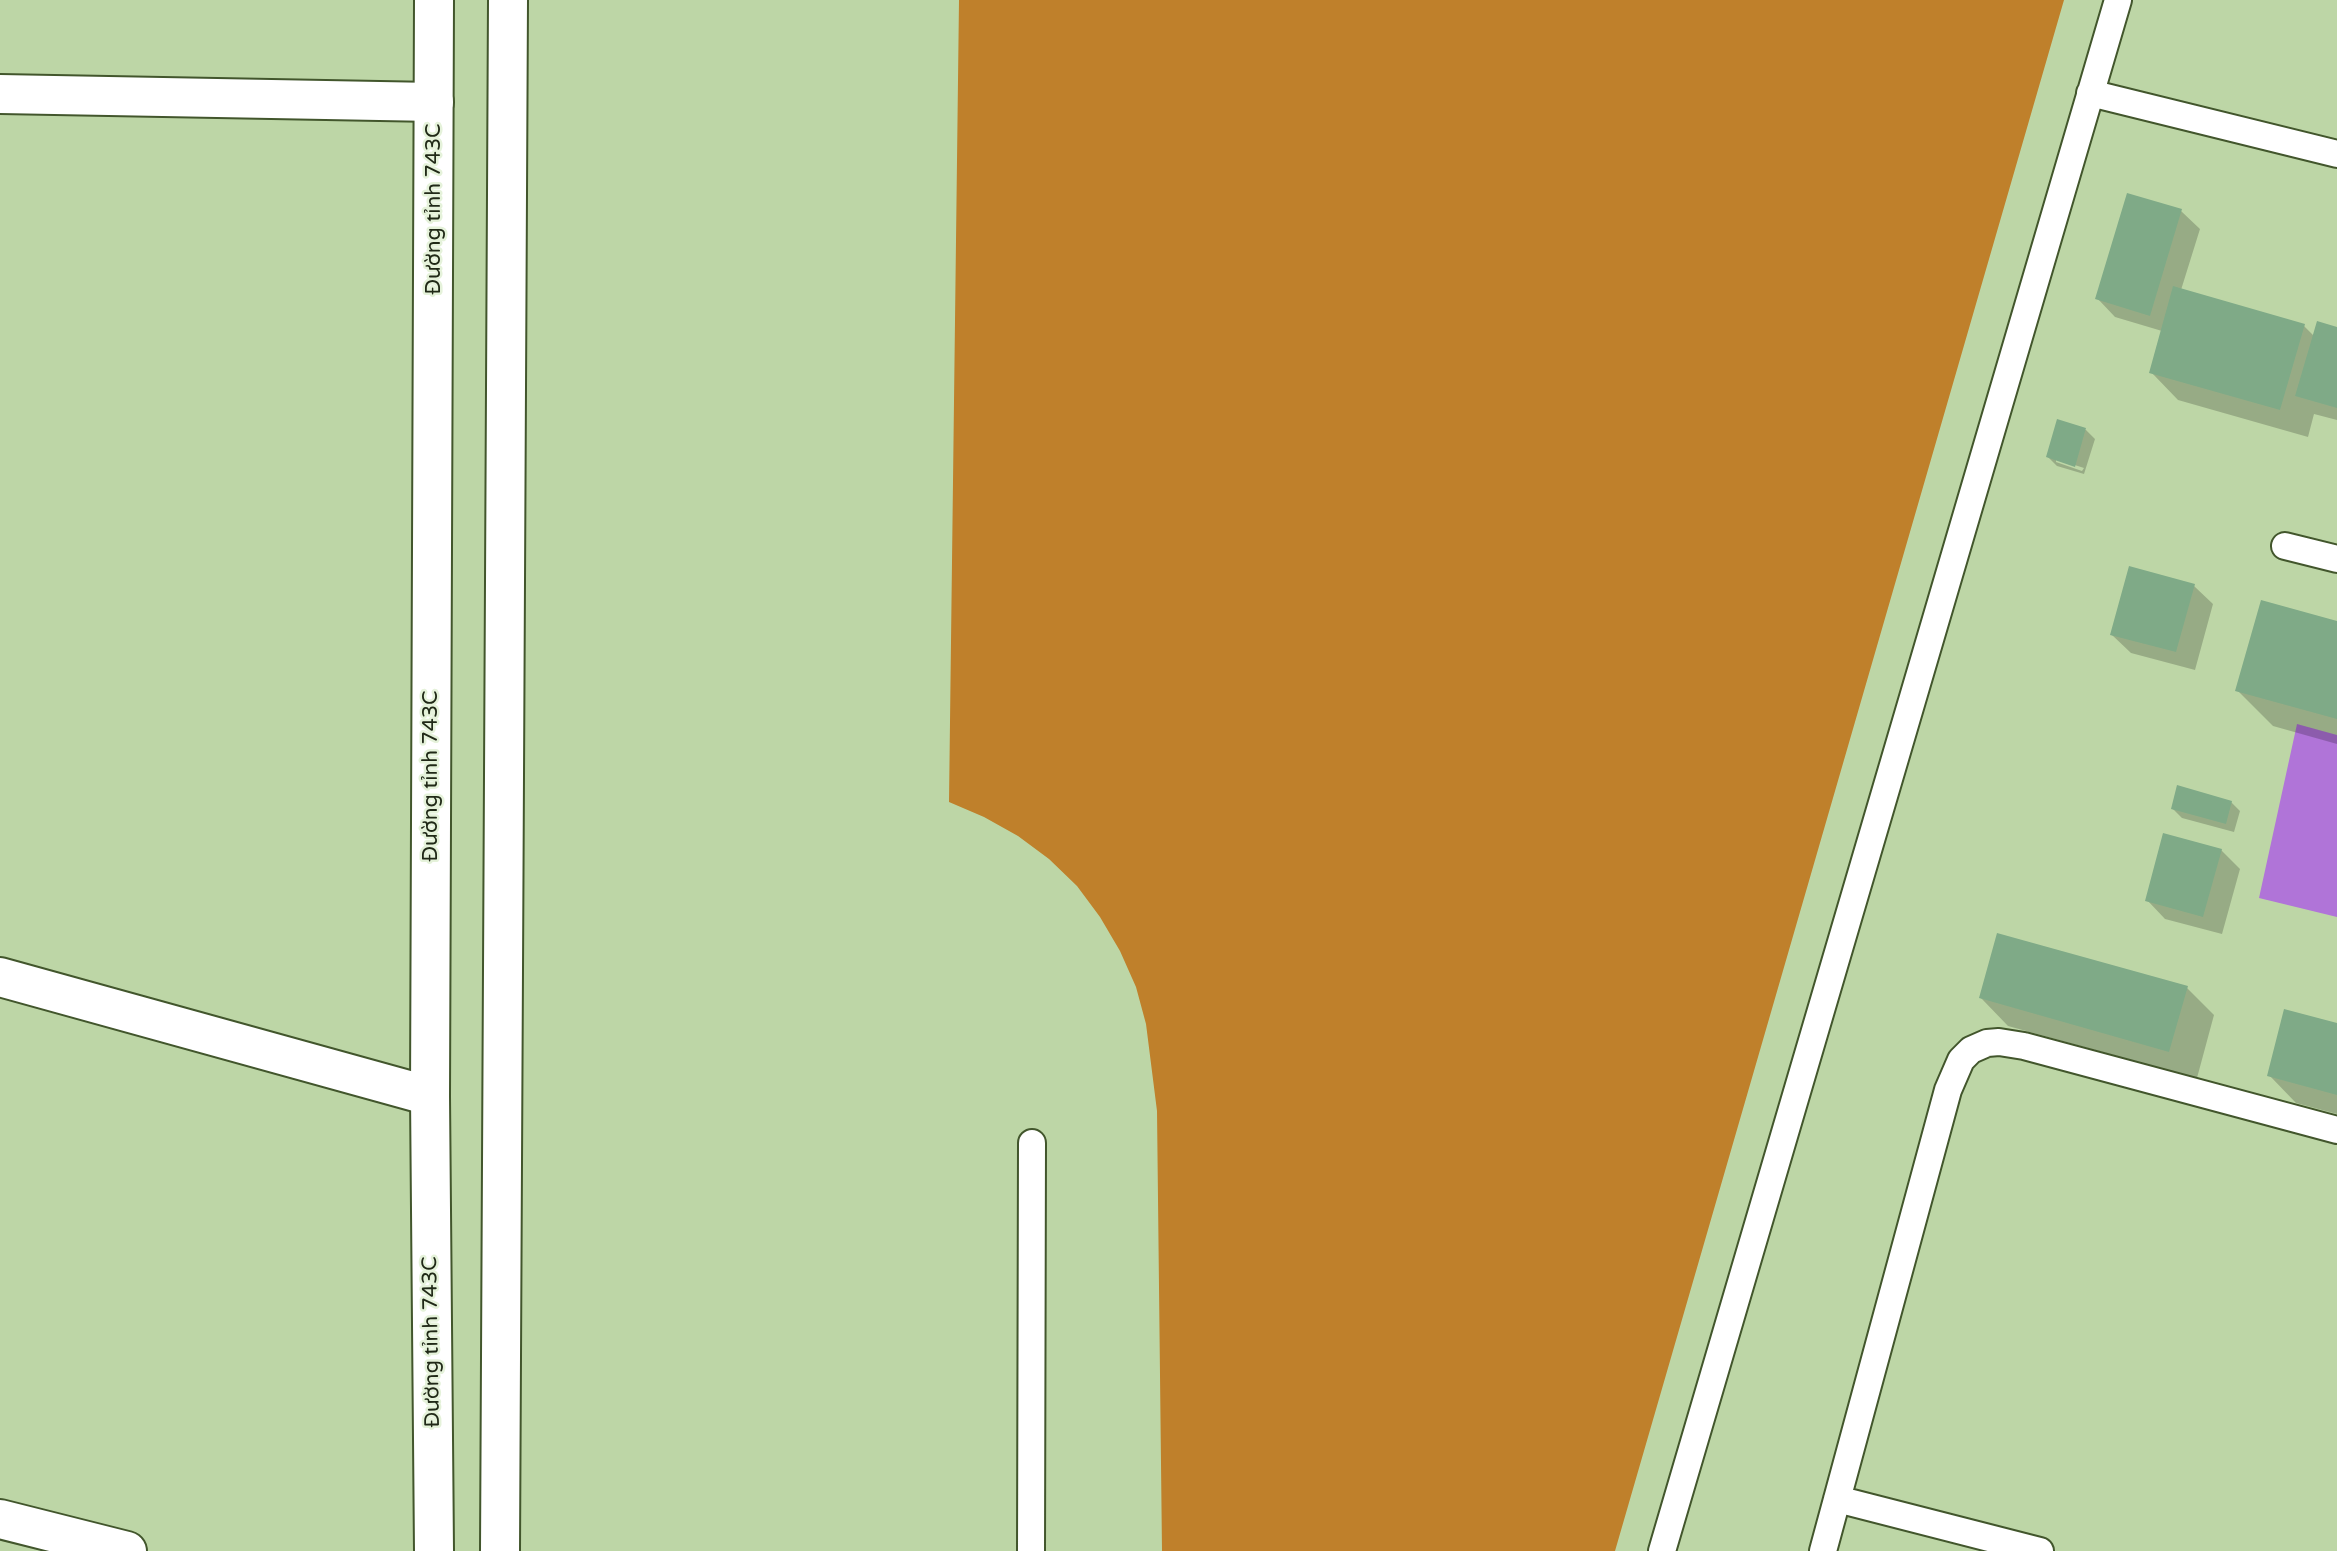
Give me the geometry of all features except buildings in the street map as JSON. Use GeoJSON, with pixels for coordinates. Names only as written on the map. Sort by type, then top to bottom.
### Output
{"type":"FeatureCollection","features":[{"type":"Feature","properties":{"kind":"main road","name":"Đường tỉnh 743C"},"geometry":{"type":"LineString","coordinates":[[434,0],[430,1096],[434,1551]]}},
{"type":"Feature","properties":{"kind":"main road"},"geometry":{"type":"LineString","coordinates":[[499,1551],[508,0]]}},
{"type":"Feature","properties":{"kind":"main road"},"geometry":{"type":"LineString","coordinates":[[0,94],[435,102]]}},
{"type":"Feature","properties":{"kind":"main road"},"geometry":{"type":"LineString","coordinates":[[0,977],[430,1096]]}},
{"type":"Feature","properties":{"kind":"main road"},"geometry":{"type":"LineString","coordinates":[[0,1519],[128,1551]]}},
{"type":"Feature","properties":{"kind":"lane"},"geometry":{"type":"LineString","coordinates":[[1662,1551],[2118,0]]}},
{"type":"Feature","properties":{"kind":"lane"},"geometry":{"type":"LineString","coordinates":[[2091,93],[2337,155]]}},
{"type":"Feature","properties":{"kind":"lane"},"geometry":{"type":"LineString","coordinates":[[2285,546],[2337,559]]}},
{"type":"Feature","properties":{"kind":"lane"},"geometry":{"type":"LineString","coordinates":[[1824,1551],[1948,1090],[1961,1060],[1971,1050],[1987,1043],[2000,1042],[2024,1046],[2337,1130]]}},
{"type":"Feature","properties":{"kind":"lane"},"geometry":{"type":"LineString","coordinates":[[1031,1551],[1032,1143]]}},
{"type":"Feature","properties":{"kind":"lane"},"geometry":{"type":"LineString","coordinates":[[1837,1499],[2040,1551]]}},
{"type":"Feature","properties":{"kind":"shaded area"},"geometry":{"type":"Polygon","coordinates":[[[959,0],[2064,0],[1615,1551],[1162,1551],[1157,1111],[1146,1024],[1136,987],[1120,951],[1077,886],[1049,859],[1018,836],[949,802],[959,0]]]}},
{"type":"Feature","properties":{"kind":"shaded area"},"geometry":{"type":"Polygon","coordinates":[[[2297,724],[2337,735],[2337,917],[2259,898],[2297,724]]]}}]}
